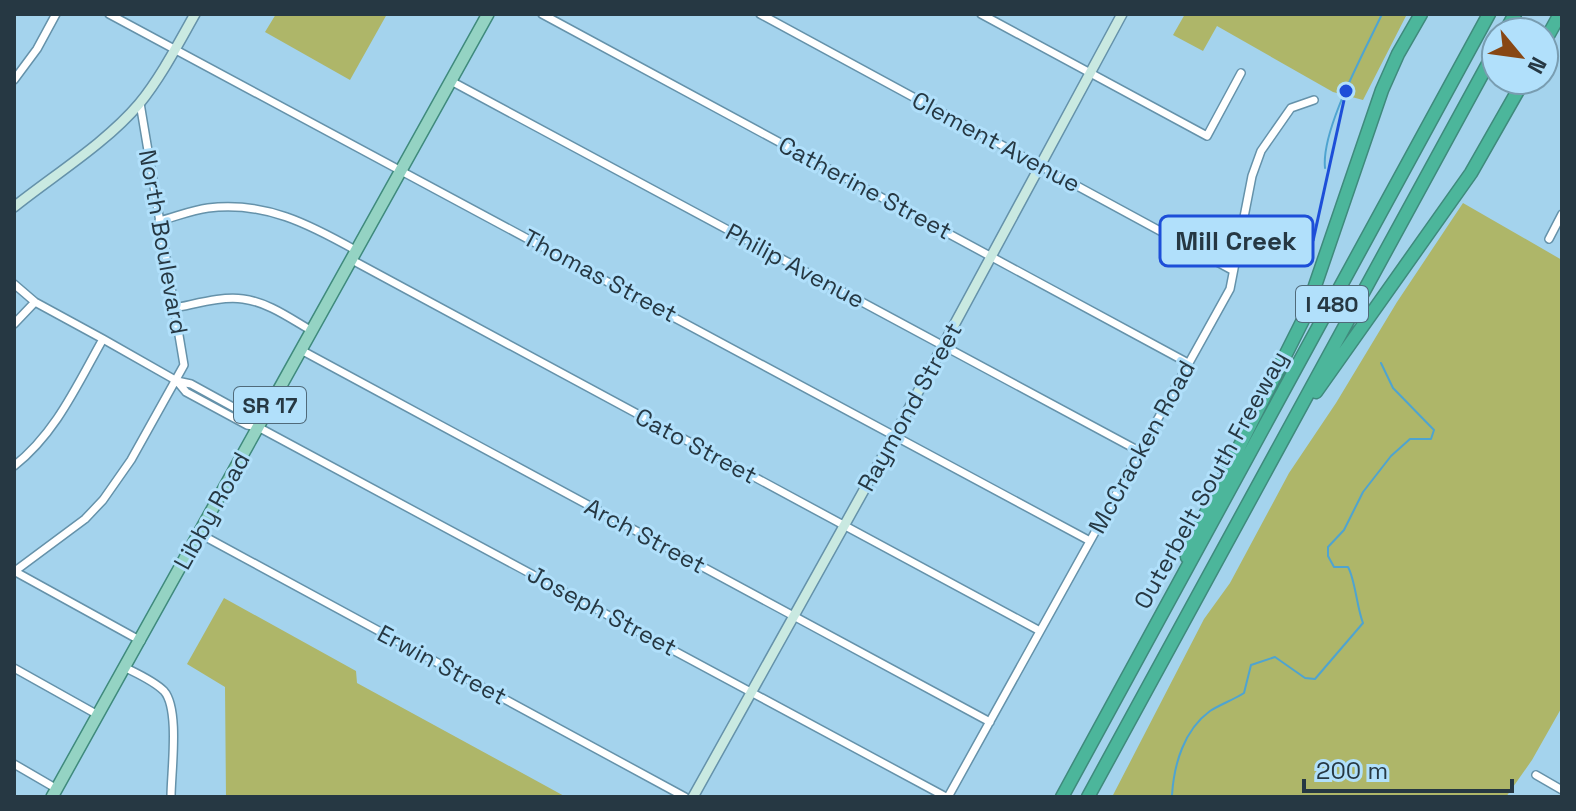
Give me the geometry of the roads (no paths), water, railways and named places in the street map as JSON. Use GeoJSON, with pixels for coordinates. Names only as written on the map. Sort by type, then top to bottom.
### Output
{"type":"FeatureCollection","features":[{"type":"Feature","properties":{"kind":"highway"},"geometry":{"type":"LineString","coordinates":[[1174,593],[1195,535],[1304,318],[1382,90],[1421,14]]}},
{"type":"Feature","properties":{"kind":"highway","name":"Outerbelt South Freeway"},"geometry":{"type":"LineString","coordinates":[[1062,797],[1489,14]]}},
{"type":"Feature","properties":{"kind":"highway","name":"Outerbelt South Freeway"},"geometry":{"type":"LineString","coordinates":[[1088,797],[1480,78]]}},
{"type":"Feature","properties":{"kind":"highway"},"geometry":{"type":"LineString","coordinates":[[1293,423],[1463,185],[1515,96]]}},
{"type":"Feature","properties":{"kind":"main road","name":"Libby Road"},"geometry":{"type":"LineString","coordinates":[[55,793],[488,14]]}},
{"type":"Feature","properties":{"kind":"street"},"geometry":{"type":"LineString","coordinates":[[14,80],[37,49],[56,14]]}},
{"type":"Feature","properties":{"kind":"street","name":"Thomas Street"},"geometry":{"type":"LineString","coordinates":[[109,14],[1090,541]]}},
{"type":"Feature","properties":{"kind":"street"},"geometry":{"type":"LineString","coordinates":[[14,207],[118,125],[140,103],[195,14]]}},
{"type":"Feature","properties":{"kind":"street","name":"Catherine Street"},"geometry":{"type":"LineString","coordinates":[[542,14],[1188,363]]}},
{"type":"Feature","properties":{"kind":"street","name":"Clement Avenue"},"geometry":{"type":"LineString","coordinates":[[760,14],[1232,270]]}},
{"type":"Feature","properties":{"kind":"street"},"geometry":{"type":"LineString","coordinates":[[981,14],[1207,136],[1241,73]]}},
{"type":"Feature","properties":{"kind":"street","name":"Raymond Street"},"geometry":{"type":"LineString","coordinates":[[693,797],[944,346],[1122,14]]}},
{"type":"Feature","properties":{"kind":"street","name":"Philip Avenue"},"geometry":{"type":"LineString","coordinates":[[451,81],[1139,451]]}},
{"type":"Feature","properties":{"kind":"street","name":"McCracken Road"},"geometry":{"type":"LineString","coordinates":[[947,797],[1230,289],[1252,176],[1261,151],[1291,108],[1314,100]]}},
{"type":"Feature","properties":{"kind":"street","name":"North Boulevard"},"geometry":{"type":"LineString","coordinates":[[140,103],[184,365],[177,381]]}},
{"type":"Feature","properties":{"kind":"street","name":"Cato Street"},"geometry":{"type":"LineString","coordinates":[[159,221],[205,209],[234,206],[286,215],[309,225],[354,256],[1040,631]]}},
{"type":"Feature","properties":{"kind":"street"},"geometry":{"type":"LineString","coordinates":[[1549,239],[1562,214]]}},
{"type":"Feature","properties":{"kind":"street","name":"Joseph Street"},"geometry":{"type":"LineString","coordinates":[[14,284],[35,302],[177,381],[191,384],[251,417],[258,427],[947,797]]}},
{"type":"Feature","properties":{"kind":"street"},"geometry":{"type":"LineString","coordinates":[[174,308],[221,299],[243,299],[274,309],[312,331]]}},
{"type":"Feature","properties":{"kind":"street"},"geometry":{"type":"LineString","coordinates":[[14,324],[35,302]]}},
{"type":"Feature","properties":{"kind":"street"},"geometry":{"type":"LineString","coordinates":[[14,466],[27,456],[58,420],[103,339]]}},
{"type":"Feature","properties":{"kind":"street","name":"Arch Street"},"geometry":{"type":"LineString","coordinates":[[301,350],[990,722]]}},
{"type":"Feature","properties":{"kind":"street"},"geometry":{"type":"LineString","coordinates":[[141,641],[15,571],[85,519],[103,500],[119,480],[177,381]]}},
{"type":"Feature","properties":{"kind":"street","name":"Erwin Street"},"geometry":{"type":"LineString","coordinates":[[200,534],[685,797]]}},
{"type":"Feature","properties":{"kind":"street"},"geometry":{"type":"LineString","coordinates":[[14,668],[98,715]]}},
{"type":"Feature","properties":{"kind":"street"},"geometry":{"type":"LineString","coordinates":[[126,668],[162,689],[170,700],[173,715],[171,797]]}},
{"type":"Feature","properties":{"kind":"street"},"geometry":{"type":"LineString","coordinates":[[14,764],[55,793]]}},
{"type":"Feature","properties":{"kind":"street"},"geometry":{"type":"LineString","coordinates":[[1536,775],[1562,790]]}},
{"type":"Feature","properties":{"kind":"waterway"},"geometry":{"type":"LineString","coordinates":[[1325,168],[1330,133],[1337,112],[1382,14]]}},
{"type":"Feature","properties":{"kind":"waterway"},"geometry":{"type":"LineString","coordinates":[[1172,795],[1178,760],[1193,728],[1210,711],[1244,693],[1251,665],[1275,657],[1305,678],[1315,679],[1363,623],[1348,567],[1334,567],[1328,556],[1328,547],[1344,530],[1363,492],[1391,456],[1410,439],[1431,439],[1434,430],[1393,388],[1381,363]]}},
{"type":"Feature","properties":{"kind":"place","name":"Mill Creek"},"geometry":{"type":"Point","coordinates":[1346,91]}}]}
